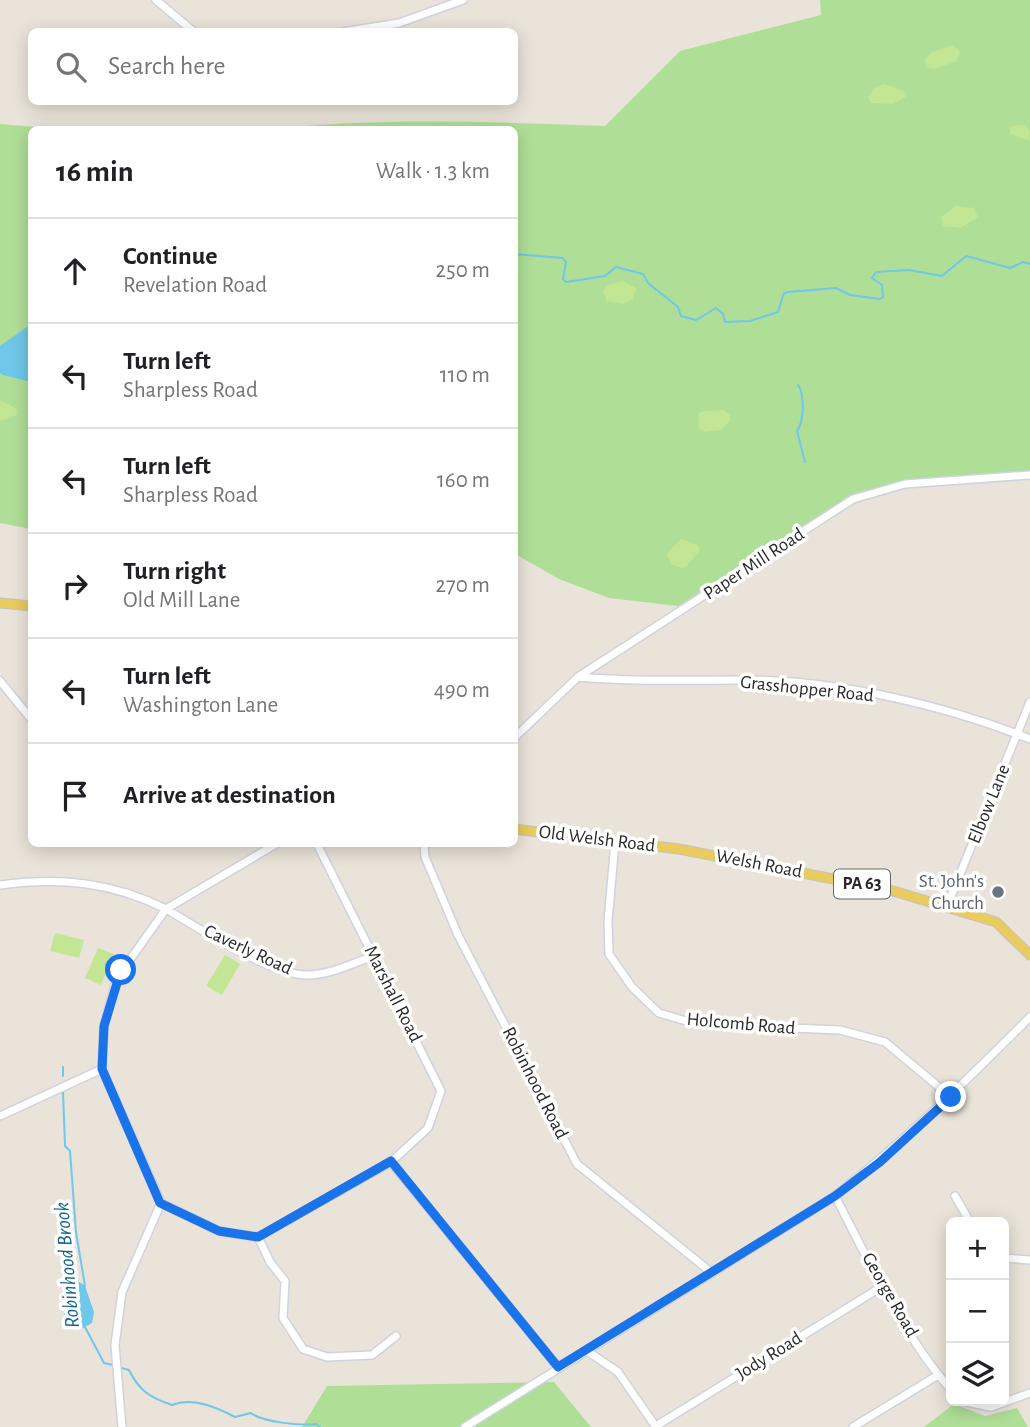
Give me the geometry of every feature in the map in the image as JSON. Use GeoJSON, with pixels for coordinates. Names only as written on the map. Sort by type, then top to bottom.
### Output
{"type":"FeatureCollection","features":[{"type":"Feature","properties":{"kind":"main road"},"geometry":{"type":"LineString","coordinates":[[0,603],[28,606]]}},
{"type":"Feature","properties":{"kind":"main road","name":"Old Welsh Road"},"geometry":{"type":"LineString","coordinates":[[518,830],[679,849]]}},
{"type":"Feature","properties":{"kind":"main road","name":"Welsh Road"},"geometry":{"type":"LineString","coordinates":[[679,849],[860,884],[947,906],[996,922],[1030,955]]}},
{"type":"Feature","properties":{"kind":"street"},"geometry":{"type":"LineString","coordinates":[[156,0],[189,28]]}},
{"type":"Feature","properties":{"kind":"street"},"geometry":{"type":"LineString","coordinates":[[368,28],[399,23],[463,0]]}},
{"type":"Feature","properties":{"kind":"street","name":"Paper Mill Road"},"geometry":{"type":"LineString","coordinates":[[518,734],[578,677],[853,499],[905,484],[1030,475]]}},
{"type":"Feature","properties":{"kind":"street","name":"Grasshopper Road"},"geometry":{"type":"LineString","coordinates":[[578,677],[620,681],[749,680],[854,691],[958,712],[1030,739]]}},
{"type":"Feature","properties":{"kind":"street"},"geometry":{"type":"LineString","coordinates":[[0,681],[28,715]]}},
{"type":"Feature","properties":{"kind":"street","name":"Elbow Lane"},"geometry":{"type":"LineString","coordinates":[[947,906],[1030,702]]}},
{"type":"Feature","properties":{"kind":"street","name":"Holcomb Road"},"geometry":{"type":"LineString","coordinates":[[615,842],[608,921],[609,954],[632,987],[660,1013],[696,1024],[839,1030],[885,1042],[951,1097]]}},
{"type":"Feature","properties":{"kind":"street"},"geometry":{"type":"LineString","coordinates":[[271,847],[166,909],[117,978],[104,1026],[102,1069],[160,1203],[219,1231],[258,1237],[270,1262],[285,1281],[283,1318],[303,1349],[327,1357],[372,1355],[396,1336]]}},
{"type":"Feature","properties":{"kind":"street","name":"Marshall Road"},"geometry":{"type":"LineString","coordinates":[[258,1237],[391,1161],[414,1143],[428,1128],[441,1091],[318,847]]}},
{"type":"Feature","properties":{"kind":"street","name":"Robinhood Road"},"geometry":{"type":"LineString","coordinates":[[424,847],[425,857],[458,935],[577,1164],[712,1273]]}},
{"type":"Feature","properties":{"kind":"street"},"geometry":{"type":"LineString","coordinates":[[0,885],[66,880],[97,884],[134,894],[166,909]]}},
{"type":"Feature","properties":{"kind":"street","name":"Caverly Road"},"geometry":{"type":"LineString","coordinates":[[166,909],[234,948],[287,972],[305,975],[326,973],[373,956]]}},
{"type":"Feature","properties":{"kind":"street"},"geometry":{"type":"LineString","coordinates":[[465,1427],[835,1196],[880,1162],[951,1097],[1030,1017]]}},
{"type":"Feature","properties":{"kind":"street"},"geometry":{"type":"LineString","coordinates":[[0,1116],[102,1069]]}},
{"type":"Feature","properties":{"kind":"street"},"geometry":{"type":"LineString","coordinates":[[391,1161],[558,1367]]}},
{"type":"Feature","properties":{"kind":"street","name":"George Road"},"geometry":{"type":"LineString","coordinates":[[835,1196],[883,1286],[946,1384]]}},
{"type":"Feature","properties":{"kind":"street"},"geometry":{"type":"LineString","coordinates":[[955,1196],[967,1217]]}},
{"type":"Feature","properties":{"kind":"street"},"geometry":{"type":"LineString","coordinates":[[122,1427],[115,1356],[122,1292],[160,1203]]}},
{"type":"Feature","properties":{"kind":"street"},"geometry":{"type":"LineString","coordinates":[[1009,1258],[1030,1260]]}},
{"type":"Feature","properties":{"kind":"street","name":"Jody Road"},"geometry":{"type":"LineString","coordinates":[[656,1427],[883,1286]]}},
{"type":"Feature","properties":{"kind":"street"},"geometry":{"type":"LineString","coordinates":[[587,1351],[618,1372],[656,1427]]}},
{"type":"Feature","properties":{"kind":"street"},"geometry":{"type":"LineString","coordinates":[[853,1427],[938,1375]]}},
{"type":"Feature","properties":{"kind":"street"},"geometry":{"type":"LineString","coordinates":[[1009,1401],[1030,1393]]}},
{"type":"Feature","properties":{"kind":"green space"},"geometry":{"type":"Polygon","coordinates":[[[820,0],[1030,0],[1030,471],[904,481],[850,497],[678,606],[609,598],[559,579],[518,556],[518,126],[307,126],[478,122],[605,126],[680,51],[821,15],[820,0]]]}},
{"type":"Feature","properties":{"kind":"green space"},"geometry":{"type":"Polygon","coordinates":[[[953,45],[960,51],[957,61],[934,69],[926,67],[925,59],[932,52],[953,45]]]}},
{"type":"Feature","properties":{"kind":"green space"},"geometry":{"type":"Polygon","coordinates":[[[884,84],[904,91],[907,96],[893,104],[872,103],[868,98],[874,88],[884,84]]]}},
{"type":"Feature","properties":{"kind":"green space"},"geometry":{"type":"Polygon","coordinates":[[[0,124],[28,126],[28,528],[0,523],[0,124]]]}},
{"type":"Feature","properties":{"kind":"green space"},"geometry":{"type":"Polygon","coordinates":[[[1015,125],[1026,126],[1030,132],[1029,141],[1011,134],[1009,128],[1015,125]]]}},
{"type":"Feature","properties":{"kind":"green space"},"geometry":{"type":"Polygon","coordinates":[[[956,206],[974,208],[978,217],[960,228],[943,226],[941,217],[956,206]]]}},
{"type":"Feature","properties":{"kind":"green space"},"geometry":{"type":"Polygon","coordinates":[[[623,281],[636,288],[633,299],[623,304],[607,301],[603,291],[607,285],[623,281]]]}},
{"type":"Feature","properties":{"kind":"green space"},"geometry":{"type":"Polygon","coordinates":[[[0,400],[17,409],[18,415],[0,421],[0,400]]]}},
{"type":"Feature","properties":{"kind":"green space"},"geometry":{"type":"Polygon","coordinates":[[[723,410],[730,415],[730,421],[721,430],[704,432],[698,427],[699,413],[723,410]]]}},
{"type":"Feature","properties":{"kind":"green space"},"geometry":{"type":"Polygon","coordinates":[[[681,539],[698,545],[700,550],[686,567],[681,568],[671,564],[667,554],[681,539]]]}},
{"type":"Feature","properties":{"kind":"green space"},"geometry":{"type":"Polygon","coordinates":[[[55,933],[84,940],[79,958],[50,951],[55,933]]]}},
{"type":"Feature","properties":{"kind":"green space"},"geometry":{"type":"Polygon","coordinates":[[[98,948],[114,954],[101,985],[85,978],[98,948]]]}},
{"type":"Feature","properties":{"kind":"green space"},"geometry":{"type":"Polygon","coordinates":[[[225,955],[240,964],[222,995],[206,986],[225,955]]]}},
{"type":"Feature","properties":{"kind":"green space"},"geometry":{"type":"Polygon","coordinates":[[[554,1382],[591,1427],[302,1427],[327,1386],[554,1382]]]}},
{"type":"Feature","properties":{"kind":"green space"},"geometry":{"type":"Polygon","coordinates":[[[951,1406],[959,1406],[985,1416],[1017,1408],[1028,1427],[924,1427],[951,1406]]]}},
{"type":"Feature","properties":{"kind":"water"},"geometry":{"type":"Polygon","coordinates":[[[28,326],[28,381],[0,373],[0,346],[28,326]]]}},
{"type":"Feature","properties":{"kind":"water"},"geometry":{"type":"Polygon","coordinates":[[[78,1281],[85,1286],[94,1312],[92,1323],[79,1330],[67,1321],[64,1314],[65,1293],[74,1293],[78,1281]]]}},
{"type":"Feature","properties":{"kind":"waterway"},"geometry":{"type":"LineString","coordinates":[[518,254],[563,258],[566,262],[563,279],[566,282],[605,276],[616,267],[643,274],[648,283],[678,307],[681,316],[696,320],[716,308],[723,314],[725,322],[750,321],[778,312],[784,293],[788,292],[836,288],[850,295],[880,299],[883,297],[882,285],[872,278],[876,272],[909,270],[942,276],[966,256],[1010,268],[1023,262],[1030,264]]}},
{"type":"Feature","properties":{"kind":"waterway"},"geometry":{"type":"LineString","coordinates":[[798,385],[803,408],[797,431],[805,462]]}},
{"type":"Feature","properties":{"kind":"waterway","name":"Robinhood Brook"},"geometry":{"type":"LineString","coordinates":[[63,1067],[63,1076]]}},
{"type":"Feature","properties":{"kind":"waterway","name":"Robinhood Brook"},"geometry":{"type":"LineString","coordinates":[[63,1092],[65,1146],[70,1151],[76,1232],[85,1286]]}},
{"type":"Feature","properties":{"kind":"waterway","name":"Robinhood Brook"},"geometry":{"type":"LineString","coordinates":[[85,1327],[104,1363],[113,1365]]}},
{"type":"Feature","properties":{"kind":"waterway","name":"Robinhood Brook"},"geometry":{"type":"LineString","coordinates":[[118,1367],[129,1370],[146,1393],[172,1405],[196,1403],[235,1417],[251,1413],[272,1421],[316,1424],[320,1427]]}},
{"type":"Feature","properties":{"kind":"place","name":"St. John's Church"},"geometry":{"type":"Point","coordinates":[998,892]}},
{"type":"Feature","properties":{"kind":"route"},"geometry":{"type":"LineString","coordinates":[[121,970],[104,1026],[102,1069],[160,1203],[219,1231],[258,1237],[391,1161],[558,1367],[835,1196],[880,1162],[951,1097]]}}]}
